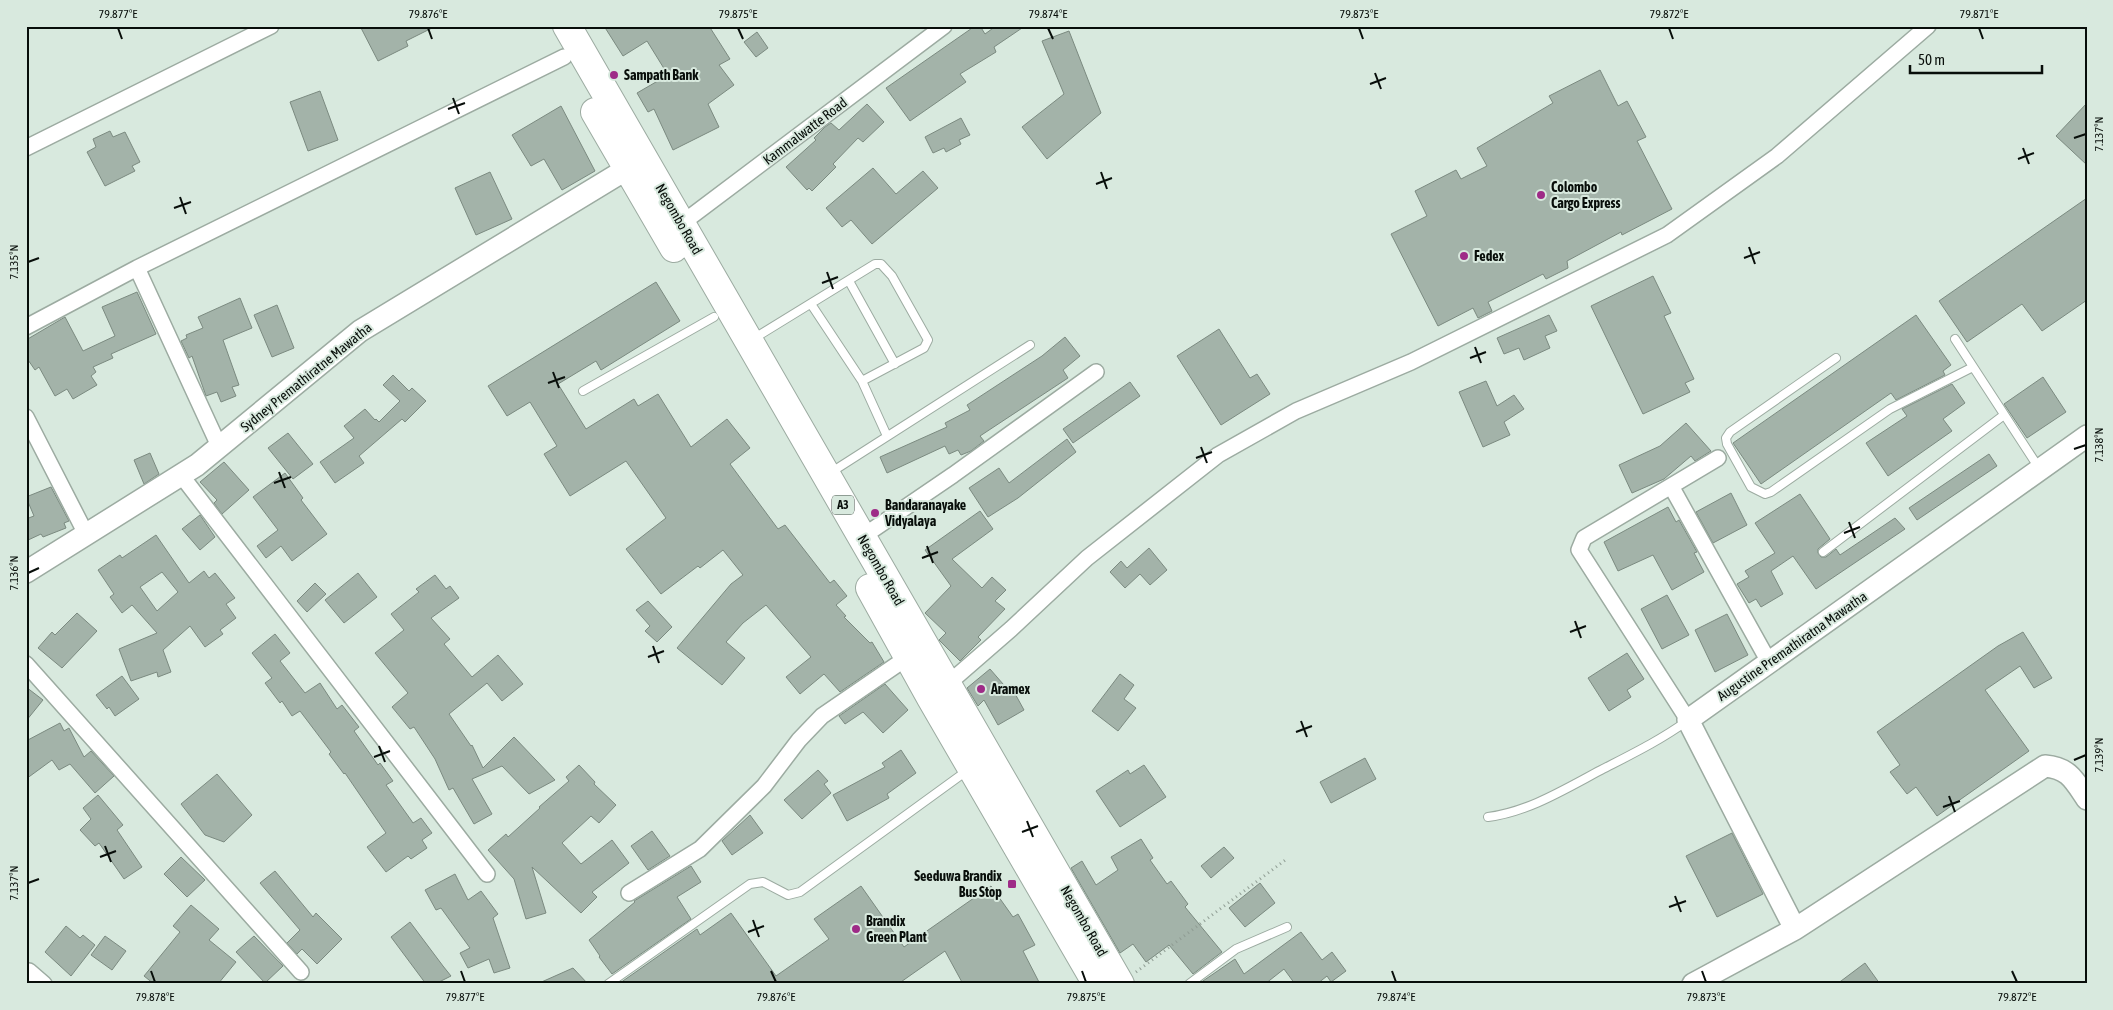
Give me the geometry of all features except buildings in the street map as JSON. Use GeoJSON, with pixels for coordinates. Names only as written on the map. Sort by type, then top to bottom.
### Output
{"type":"FeatureCollection","features":[{"type":"Feature","properties":{"kind":"highway","name":"Negombo Road"},"geometry":{"type":"LineString","coordinates":[[546,26],[564,57],[636,164],[674,229],[749,341],[862,537],[939,691],[972,767],[1097,984]]}},
{"type":"Feature","properties":{"kind":"highway","name":"Negombo Road"},"geometry":{"type":"LineString","coordinates":[[567,26],[636,164]]}},
{"type":"Feature","properties":{"kind":"highway","name":"Negombo Road"},"geometry":{"type":"LineString","coordinates":[[674,229],[714,317],[838,530],[908,657],[939,691],[1124,981]]}},
{"type":"Feature","properties":{"kind":"main road","name":"Sydney Premathiratne Mawatha"},"geometry":{"type":"LineString","coordinates":[[26,572],[181,475],[360,331],[636,164]]}},
{"type":"Feature","properties":{"kind":"main road","name":"Augustine Premathiratna Mawatha"},"geometry":{"type":"LineString","coordinates":[[1688,720],[2087,436]]}},
{"type":"Feature","properties":{"kind":"main road"},"geometry":{"type":"LineString","coordinates":[[1688,720],[1796,929]]}},
{"type":"Feature","properties":{"kind":"main road"},"geometry":{"type":"LineString","coordinates":[[1693,984],[1796,929],[2045,766],[2059,768],[2074,780],[2087,799]]}},
{"type":"Feature","properties":{"kind":"street"},"geometry":{"type":"LineString","coordinates":[[26,148],[270,26]]}},
{"type":"Feature","properties":{"kind":"street","name":"Kammalwatte Road"},"geometry":{"type":"LineString","coordinates":[[674,229],[944,26]]}},
{"type":"Feature","properties":{"kind":"street"},"geometry":{"type":"LineString","coordinates":[[939,691],[1011,629],[1087,558],[1218,455],[1296,411],[1411,362],[1667,235],[1777,156],[1928,26]]}},
{"type":"Feature","properties":{"kind":"street"},"geometry":{"type":"LineString","coordinates":[[26,327],[137,268],[564,57]]}},
{"type":"Feature","properties":{"kind":"street"},"geometry":{"type":"LineString","coordinates":[[137,268],[219,446]]}},
{"type":"Feature","properties":{"kind":"street"},"geometry":{"type":"LineString","coordinates":[[862,537],[953,475],[1096,372]]}},
{"type":"Feature","properties":{"kind":"street"},"geometry":{"type":"LineString","coordinates":[[26,417],[86,534]]}},
{"type":"Feature","properties":{"kind":"street"},"geometry":{"type":"LineString","coordinates":[[1688,720],[1579,550],[1584,538],[1718,458]]}},
{"type":"Feature","properties":{"kind":"street"},"geometry":{"type":"LineString","coordinates":[[181,475],[487,874]]}},
{"type":"Feature","properties":{"kind":"street"},"geometry":{"type":"LineString","coordinates":[[1671,486],[1769,662]]}},
{"type":"Feature","properties":{"kind":"street"},"geometry":{"type":"LineString","coordinates":[[629,893],[700,849],[764,786],[799,740],[822,716],[908,657]]}},
{"type":"Feature","properties":{"kind":"street"},"geometry":{"type":"LineString","coordinates":[[26,664],[301,972]]}},
{"type":"Feature","properties":{"kind":"street"},"geometry":{"type":"LineString","coordinates":[[29,971],[44,984]]}},
{"type":"Feature","properties":{"kind":"lane"},"geometry":{"type":"LineString","coordinates":[[749,341],[875,264],[881,264],[885,267],[928,340],[924,348],[862,381]]}},
{"type":"Feature","properties":{"kind":"lane"},"geometry":{"type":"LineString","coordinates":[[849,281],[895,364]]}},
{"type":"Feature","properties":{"kind":"lane"},"geometry":{"type":"LineString","coordinates":[[811,304],[862,381],[887,436]]}},
{"type":"Feature","properties":{"kind":"lane"},"geometry":{"type":"LineString","coordinates":[[583,391],[714,317]]}},
{"type":"Feature","properties":{"kind":"lane"},"geometry":{"type":"LineString","coordinates":[[1955,339],[2040,470]]}},
{"type":"Feature","properties":{"kind":"lane"},"geometry":{"type":"LineString","coordinates":[[826,475],[1030,345]]}},
{"type":"Feature","properties":{"kind":"lane"},"geometry":{"type":"LineString","coordinates":[[1836,358],[1730,432],[1726,438],[1727,444],[1751,487],[1757,492],[1765,494],[1772,492],[1890,409],[1973,367]]}},
{"type":"Feature","properties":{"kind":"lane"},"geometry":{"type":"LineString","coordinates":[[1823,552],[2004,415]]}},
{"type":"Feature","properties":{"kind":"lane"},"geometry":{"type":"LineString","coordinates":[[1488,817],[1504,815],[1570,787],[1662,739],[1688,720]]}},
{"type":"Feature","properties":{"kind":"lane"},"geometry":{"type":"LineString","coordinates":[[608,984],[750,884],[763,882],[788,895],[800,892],[972,767]]}},
{"type":"Feature","properties":{"kind":"lane"},"geometry":{"type":"LineString","coordinates":[[1190,984],[1236,949],[1287,927]]}},
{"type":"Feature","properties":{"kind":"path"},"geometry":{"type":"LineString","coordinates":[[1124,981],[1288,858]]}},
{"type":"Feature","properties":{"kind":"place","name":"Sampath Bank"},"geometry":{"type":"Point","coordinates":[614,75]}},
{"type":"Feature","properties":{"kind":"place","name":"Colombo Cargo Express"},"geometry":{"type":"Point","coordinates":[1541,195]}},
{"type":"Feature","properties":{"kind":"place","name":"Fedex"},"geometry":{"type":"Point","coordinates":[1464,256]}},
{"type":"Feature","properties":{"kind":"place","name":"Bandaranayake Vidyalaya"},"geometry":{"type":"Point","coordinates":[875,513]}},
{"type":"Feature","properties":{"kind":"place","name":"Aramex"},"geometry":{"type":"Point","coordinates":[981,689]}},
{"type":"Feature","properties":{"kind":"place","name":"Seeduwa Brandix Bus Stop"},"geometry":{"type":"Point","coordinates":[1012,884]}},
{"type":"Feature","properties":{"kind":"place","name":"Brandix Green Plant"},"geometry":{"type":"Point","coordinates":[856,929]}}]}
